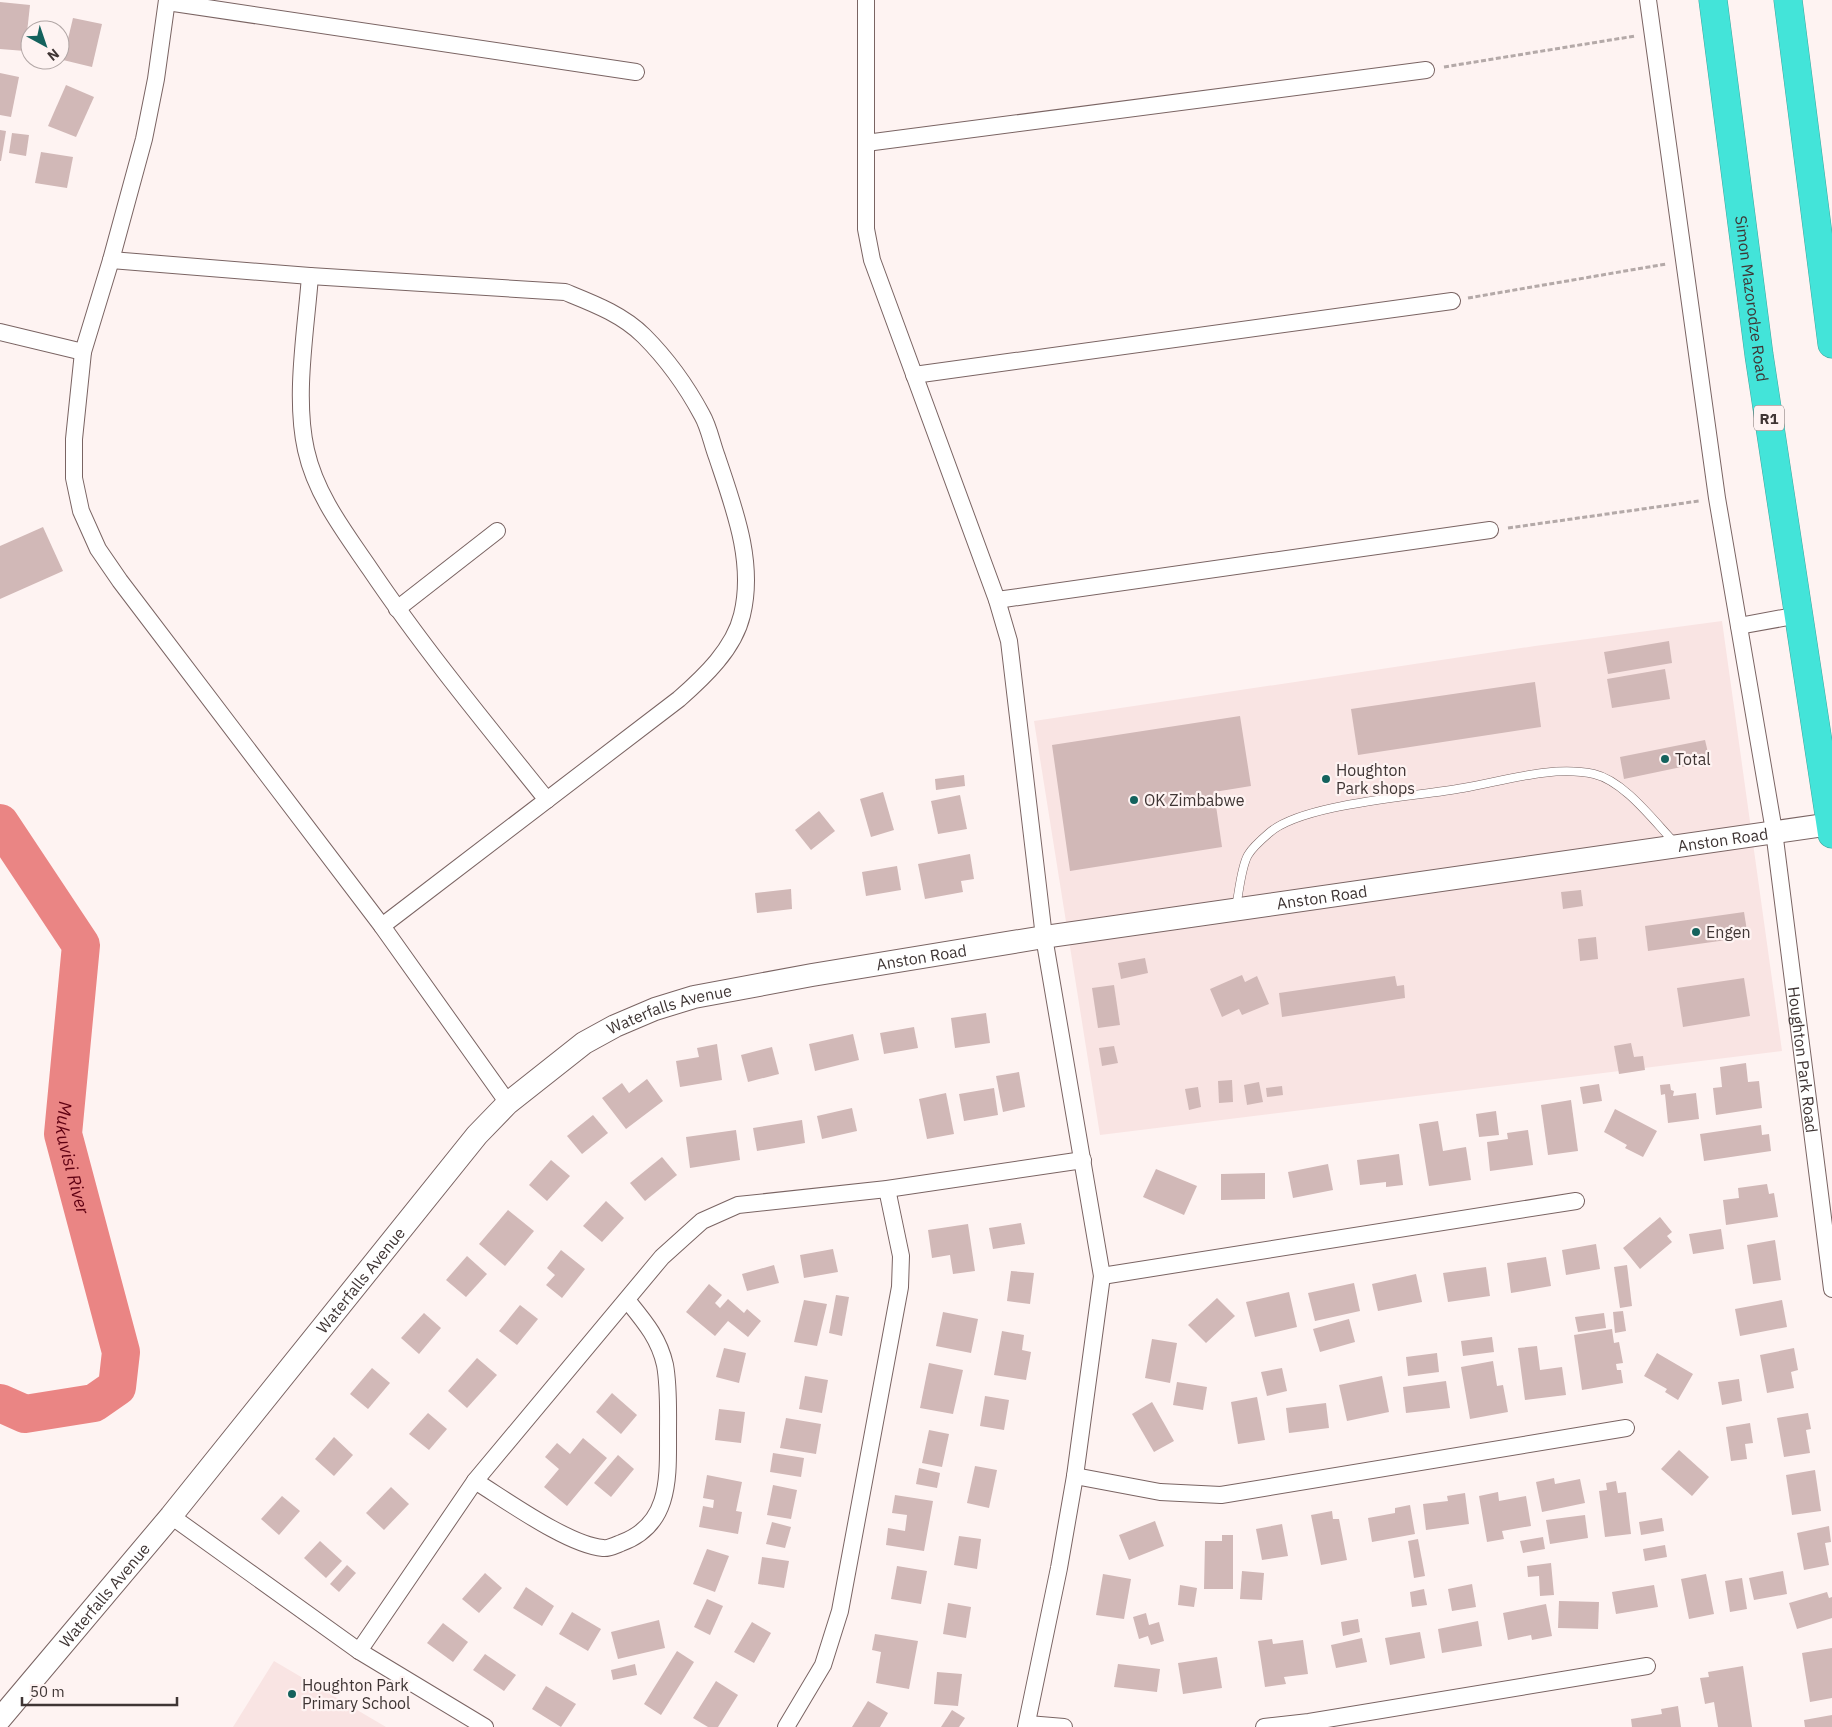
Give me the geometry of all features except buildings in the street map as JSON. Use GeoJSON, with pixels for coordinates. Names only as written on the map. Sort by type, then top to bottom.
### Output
{"type":"FeatureCollection","features":[{"type":"Feature","properties":{"kind":"highway","name":"Simon Mazorodze Road"},"geometry":{"type":"LineString","coordinates":[[1713,0],[1759,355],[1831,828]]}},
{"type":"Feature","properties":{"kind":"highway"},"geometry":{"type":"LineString","coordinates":[[1788,0],[1832,344]]}},
{"type":"Feature","properties":{"kind":"main road","name":"Anston Road"},"geometry":{"type":"LineString","coordinates":[[812,975],[1044,937],[1774,831],[1831,828]]}},
{"type":"Feature","properties":{"kind":"main road","name":"Waterfalls Avenue"},"geometry":{"type":"LineString","coordinates":[[0,1719],[172,1516],[440,1178],[508,1103],[584,1043],[615,1026],[647,1012],[694,997],[812,975]]}},
{"type":"Feature","properties":{"kind":"street"},"geometry":{"type":"LineString","coordinates":[[866,0],[866,229],[872,260],[997,600],[1009,640],[1044,937],[1102,1276],[1075,1476],[1027,1725],[1064,1727]]}},
{"type":"Feature","properties":{"kind":"street","name":"Houghton Park Road"},"geometry":{"type":"LineString","coordinates":[[1648,0],[1717,498],[1774,831],[1832,1288]]}},
{"type":"Feature","properties":{"kind":"street"},"geometry":{"type":"LineString","coordinates":[[508,1103],[382,926],[120,581],[98,549],[81,511],[74,478],[74,439],[83,352],[111,260],[144,138],[156,79],[167,1],[636,72]]}},
{"type":"Feature","properties":{"kind":"street"},"geometry":{"type":"LineString","coordinates":[[866,143],[1426,70]]}},
{"type":"Feature","properties":{"kind":"street"},"geometry":{"type":"LineString","coordinates":[[111,260],[310,276],[565,292],[598,305],[643,334],[681,381],[703,416],[741,535],[748,581],[742,618],[727,648],[708,674],[382,926]]}},
{"type":"Feature","properties":{"kind":"street"},"geometry":{"type":"LineString","coordinates":[[310,276],[300,413],[306,449],[315,483],[334,517],[397,608],[547,800]]}},
{"type":"Feature","properties":{"kind":"street"},"geometry":{"type":"LineString","coordinates":[[914,375],[1452,301]]}},
{"type":"Feature","properties":{"kind":"street"},"geometry":{"type":"LineString","coordinates":[[0,332],[83,352]]}},
{"type":"Feature","properties":{"kind":"street"},"geometry":{"type":"LineString","coordinates":[[997,600],[1490,530]]}},
{"type":"Feature","properties":{"kind":"street"},"geometry":{"type":"LineString","coordinates":[[397,608],[497,531]]}},
{"type":"Feature","properties":{"kind":"street"},"geometry":{"type":"LineString","coordinates":[[1739,626],[1799,615]]}},
{"type":"Feature","properties":{"kind":"street"},"geometry":{"type":"LineString","coordinates":[[359,1650],[475,1481],[662,1257],[702,1221],[738,1205],[887,1189],[1082,1160]]}},
{"type":"Feature","properties":{"kind":"street"},"geometry":{"type":"LineString","coordinates":[[786,1727],[823,1665],[840,1611],[846,1581],[900,1287],[901,1256],[887,1189]]}},
{"type":"Feature","properties":{"kind":"street"},"geometry":{"type":"LineString","coordinates":[[1102,1276],[1576,1201]]}},
{"type":"Feature","properties":{"kind":"street"},"geometry":{"type":"LineString","coordinates":[[475,1481],[549,1526],[598,1547],[604,1548],[632,1539],[646,1527],[659,1511],[668,1484],[668,1400],[664,1364],[652,1329],[627,1300]]}},
{"type":"Feature","properties":{"kind":"street"},"geometry":{"type":"LineString","coordinates":[[1075,1476],[1160,1492],[1221,1495],[1626,1428]]}},
{"type":"Feature","properties":{"kind":"street"},"geometry":{"type":"LineString","coordinates":[[172,1516],[359,1650],[485,1727]]}},
{"type":"Feature","properties":{"kind":"street"},"geometry":{"type":"LineString","coordinates":[[1264,1727],[1310,1722],[1647,1666]]}},
{"type":"Feature","properties":{"kind":"lane"},"geometry":{"type":"LineString","coordinates":[[1235,910],[1248,855],[1269,832],[1290,820],[1356,803],[1462,788],[1524,776],[1568,772],[1596,774],[1632,796],[1677,845]]}},
{"type":"Feature","properties":{"kind":"path"},"geometry":{"type":"LineString","coordinates":[[1426,70],[1653,33]]}},
{"type":"Feature","properties":{"kind":"path"},"geometry":{"type":"LineString","coordinates":[[1452,301],[1684,261]]}},
{"type":"Feature","properties":{"kind":"path"},"geometry":{"type":"LineString","coordinates":[[1490,530],[1717,498]]}},
{"type":"Feature","properties":{"kind":"shaded area"},"geometry":{"type":"Polygon","coordinates":[[[1722,621],[1782,1051],[1100,1135],[1034,721],[1535,646],[1722,621]]]}},
{"type":"Feature","properties":{"kind":"shaded area","name":"Houghton Park Primary School"},"geometry":{"type":"Polygon","coordinates":[[[274,1661],[386,1727],[233,1727],[274,1661]]]}},
{"type":"Feature","properties":{"kind":"waterway","name":"Mukuvisi River"},"geometry":{"type":"LineString","coordinates":[[0,823],[81,945],[63,1134],[121,1352],[117,1387],[94,1403],[25,1414],[0,1403]]}},
{"type":"Feature","properties":{"kind":"place","name":"Total"},"geometry":{"type":"Point","coordinates":[1665,759]}},
{"type":"Feature","properties":{"kind":"place","name":"Houghton Park shops"},"geometry":{"type":"Point","coordinates":[1326,779]}},
{"type":"Feature","properties":{"kind":"place","name":"OK Zimbabwe"},"geometry":{"type":"Point","coordinates":[1134,800]}},
{"type":"Feature","properties":{"kind":"place","name":"Engen"},"geometry":{"type":"Point","coordinates":[1696,932]}},
{"type":"Feature","properties":{"kind":"place","name":"Houghton Park Primary School"},"geometry":{"type":"Point","coordinates":[292,1694]}}]}
